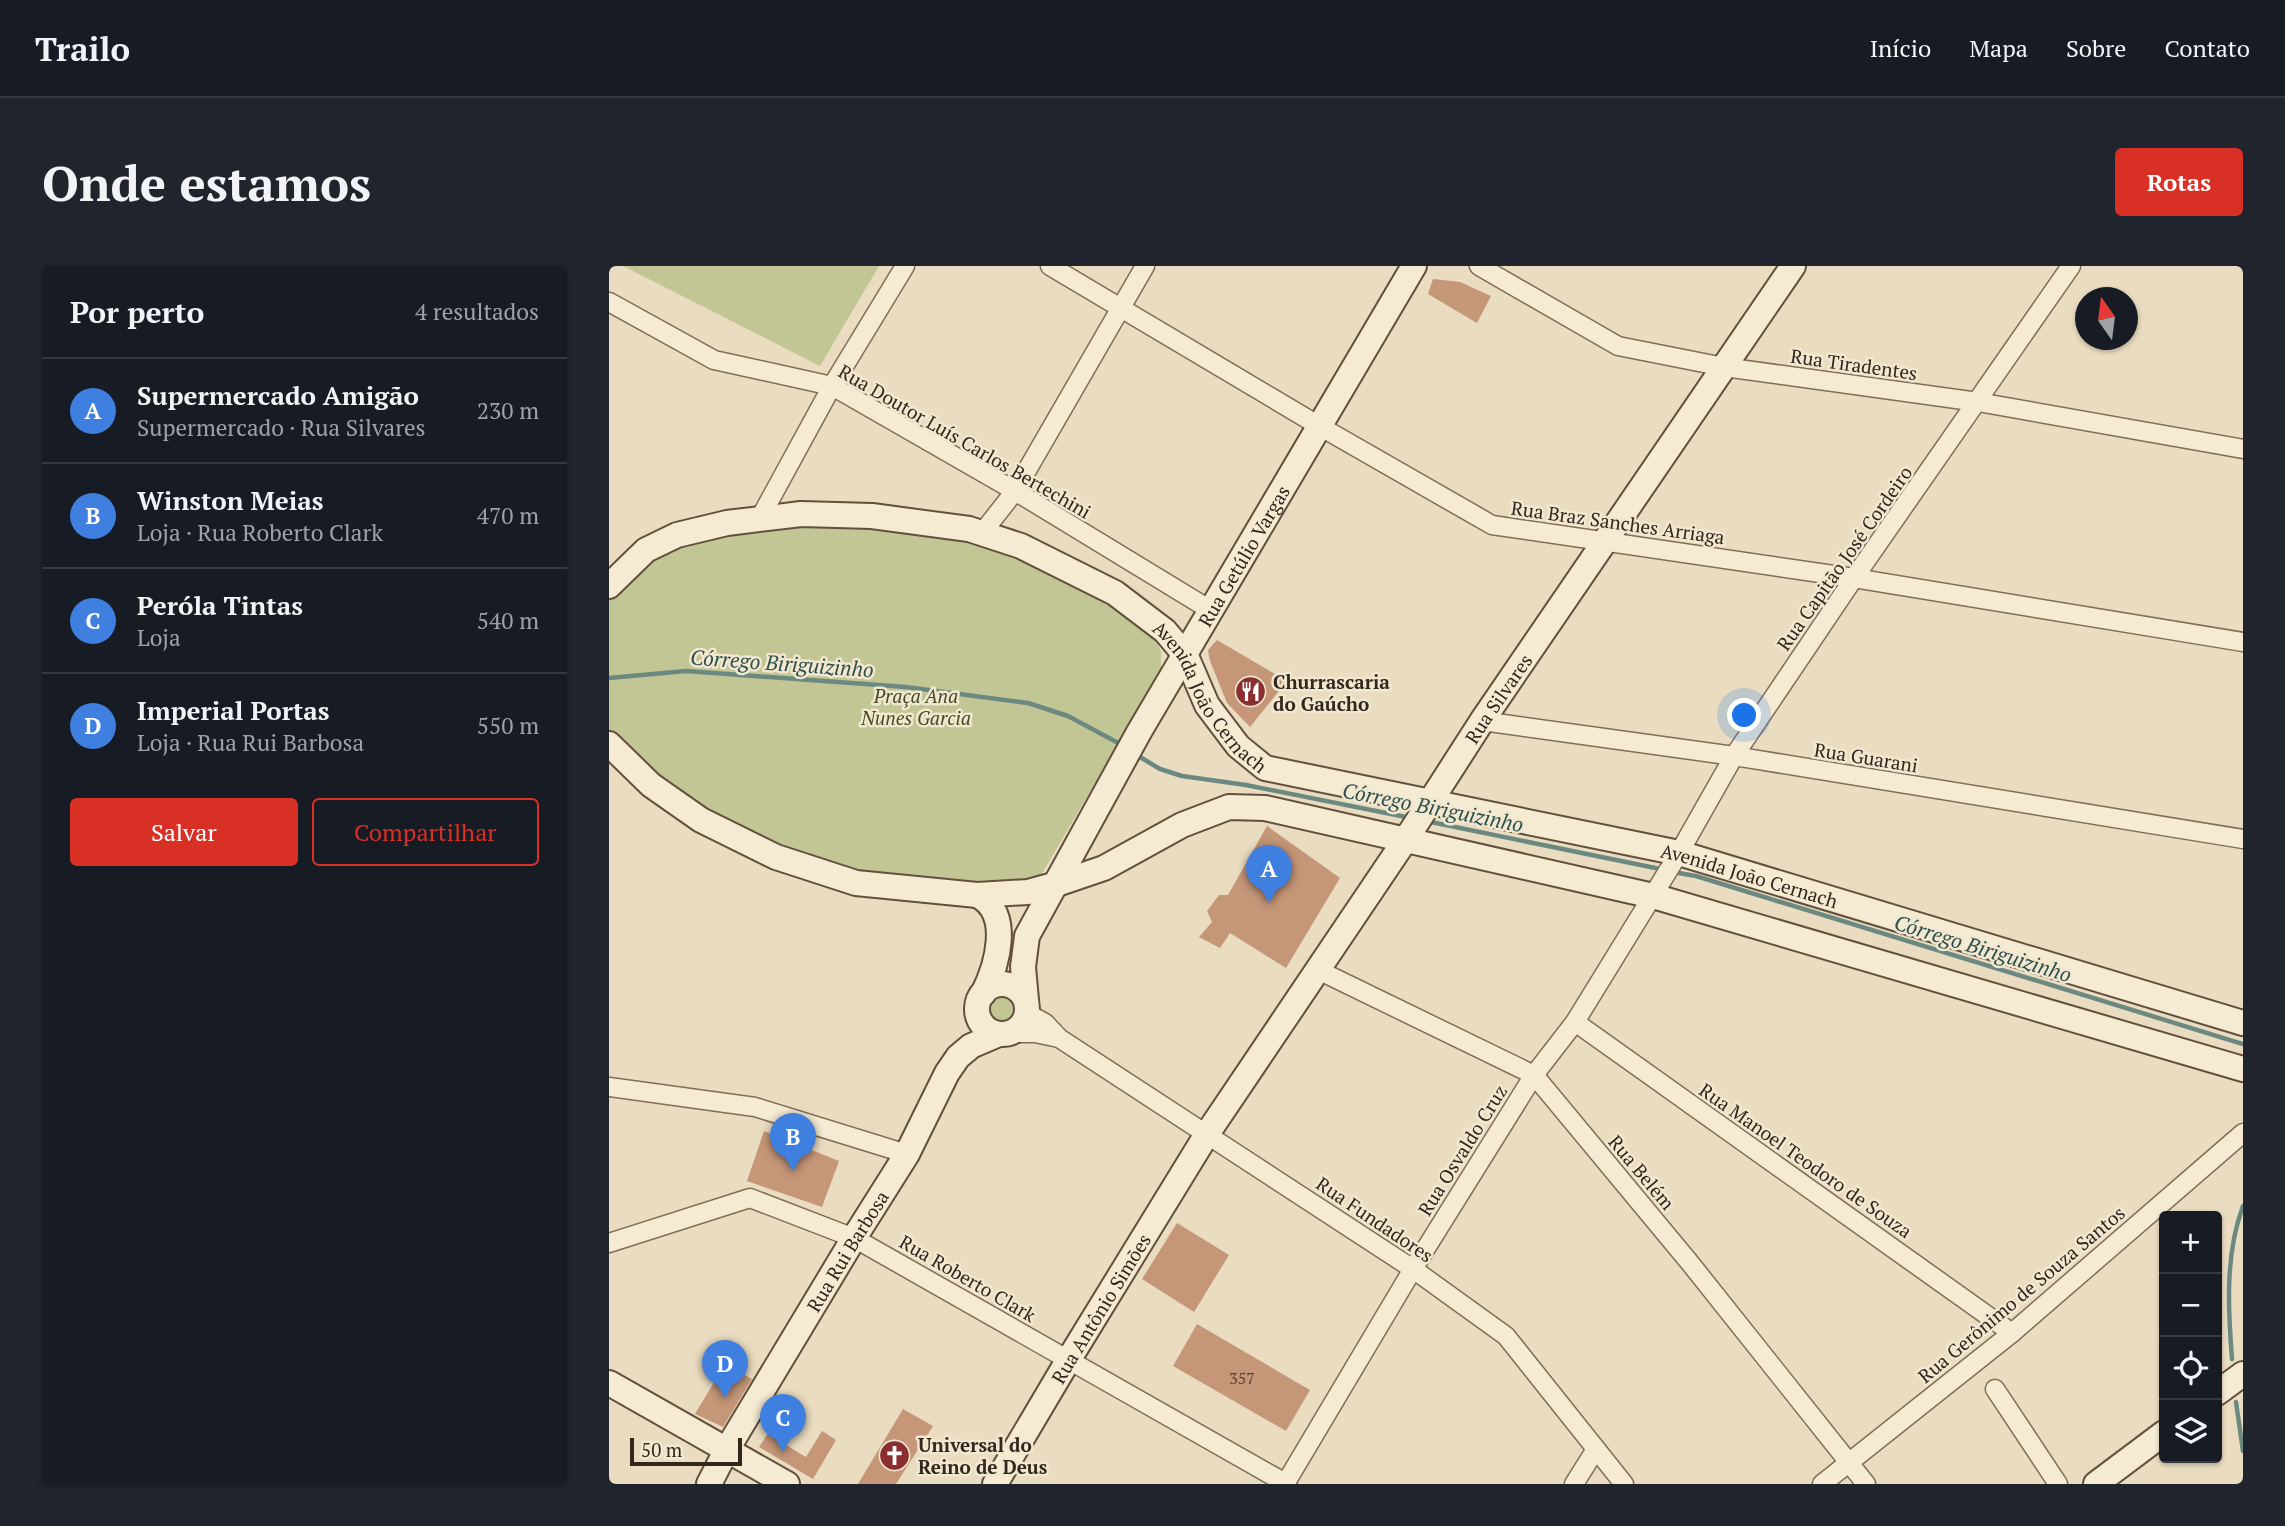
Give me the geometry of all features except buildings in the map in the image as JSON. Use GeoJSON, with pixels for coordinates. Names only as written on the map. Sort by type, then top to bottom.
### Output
{"type":"FeatureCollection","features":[{"type":"Feature","properties":{"kind":"main road","name":"Rua Getúlio Vargas"},"geometry":{"type":"LineString","coordinates":[[1026,1006],[1023,967],[1027,936],[1139,732],[1414,266]]}},
{"type":"Feature","properties":{"kind":"main road","name":"Rua Silvares"},"geometry":{"type":"LineString","coordinates":[[1207,1134],[1418,821],[1482,721],[1793,266]]}},
{"type":"Feature","properties":{"kind":"main road","name":"Avenida João Cernach"},"geometry":{"type":"LineString","coordinates":[[609,586],[646,550],[677,536],[760,519],[801,514],[872,516],[969,529],[1021,546],[1115,593],[1165,631],[1186,656],[1207,705],[1238,746],[1265,768],[1418,821],[1657,888],[2243,1069]]}},
{"type":"Feature","properties":{"kind":"main road","name":"Avenida João Cernach"},"geometry":{"type":"LineString","coordinates":[[609,744],[651,785],[701,820],[776,857],[856,883],[977,895],[1028,892],[1104,868],[1182,825],[1229,807],[1418,821],[1676,857],[2243,1023]]}},
{"type":"Feature","properties":{"kind":"main road"},"geometry":{"type":"LineString","coordinates":[[977,895],[985,899],[996,914],[999,946],[992,976],[978,1002],[979,1019],[983,1026],[1005,1033],[1022,1025],[1026,1006],[1016,988],[1010,985],[995,985],[983,994]]}},
{"type":"Feature","properties":{"kind":"main road","name":"Rua Rui Barbosa"},"geometry":{"type":"LineString","coordinates":[[709,1484],[726,1451],[907,1154],[947,1073],[958,1057],[980,1041],[1005,1033]]}},
{"type":"Feature","properties":{"kind":"main road","name":"Rua Antônio Simões"},"geometry":{"type":"LineString","coordinates":[[995,1484],[1207,1134]]}},
{"type":"Feature","properties":{"kind":"main road"},"geometry":{"type":"LineString","coordinates":[[2222,1390],[2243,1374]]}},
{"type":"Feature","properties":{"kind":"main road"},"geometry":{"type":"LineString","coordinates":[[609,1383],[726,1451],[759,1477],[787,1484]]}},
{"type":"Feature","properties":{"kind":"main road"},"geometry":{"type":"LineString","coordinates":[[2096,1484],[2159,1437]]}},
{"type":"Feature","properties":{"kind":"street"},"geometry":{"type":"LineString","coordinates":[[760,519],[832,386],[905,266]]}},
{"type":"Feature","properties":{"kind":"street","name":"Rua Braz Sanches Arriaga"},"geometry":{"type":"LineString","coordinates":[[1050,266],[1492,525],[1854,578],[2243,642]]}},
{"type":"Feature","properties":{"kind":"street"},"geometry":{"type":"LineString","coordinates":[[982,533],[1015,491],[1145,266]]}},
{"type":"Feature","properties":{"kind":"street","name":"Rua Tiradentes"},"geometry":{"type":"LineString","coordinates":[[1479,266],[1618,346],[1724,367],[1978,402],[2243,449]]}},
{"type":"Feature","properties":{"kind":"street","name":"Rua Capitão José Cordeiro"},"geometry":{"type":"LineString","coordinates":[[1657,888],[1734,756],[2071,266]]}},
{"type":"Feature","properties":{"kind":"street","name":"Rua Doutor Luís Carlos Bertechini"},"geometry":{"type":"LineString","coordinates":[[609,302],[714,360],[832,386],[1015,491],[1212,611]]}},
{"type":"Feature","properties":{"kind":"street","name":"Rua Guarani"},"geometry":{"type":"LineString","coordinates":[[1482,721],[1734,756],[2243,839]]}},
{"type":"Feature","properties":{"kind":"street","name":"Rua Osvaldo Cruz"},"geometry":{"type":"LineString","coordinates":[[1286,1484],[1413,1269],[1534,1075],[1575,1021],[1657,888]]}},
{"type":"Feature","properties":{"kind":"street","name":"Rua Belém"},"geometry":{"type":"LineString","coordinates":[[1318,970],[1534,1075],[1690,1263],[1866,1484]]}},
{"type":"Feature","properties":{"kind":"street","name":"Rua Fundadores"},"geometry":{"type":"LineString","coordinates":[[1026,1006],[1059,1038],[1413,1269],[1506,1336],[1625,1484]]}},
{"type":"Feature","properties":{"kind":"street","name":"Rua Manoel Teodoro de Souza"},"geometry":{"type":"LineString","coordinates":[[1575,1021],[2013,1333]]}},
{"type":"Feature","properties":{"kind":"street","name":"Rua Fundadores"},"geometry":{"type":"LineString","coordinates":[[1005,1033],[1035,1033],[1059,1038]]}},
{"type":"Feature","properties":{"kind":"street"},"geometry":{"type":"LineString","coordinates":[[609,1087],[755,1107],[907,1154]]}},
{"type":"Feature","properties":{"kind":"street","name":"Rua Gerônimo de Souza Santos"},"geometry":{"type":"LineString","coordinates":[[1822,1484],[2013,1333],[2243,1133]]}},
{"type":"Feature","properties":{"kind":"street","name":"Rua Roberto Clark"},"geometry":{"type":"LineString","coordinates":[[609,1244],[750,1198],[854,1238],[1286,1484]]}},
{"type":"Feature","properties":{"kind":"street"},"geometry":{"type":"LineString","coordinates":[[1995,1389],[2058,1484]]}},
{"type":"Feature","properties":{"kind":"street"},"geometry":{"type":"LineString","coordinates":[[1574,1484],[1596,1449]]}},
{"type":"Feature","properties":{"kind":"green space"},"geometry":{"type":"Polygon","coordinates":[[[623,266],[879,266],[820,366],[623,266]]]}},
{"type":"Feature","properties":{"kind":"green space","name":"Praça Ana Nunes Garcia"},"geometry":{"type":"Polygon","coordinates":[[[808,523],[969,536],[1088,585],[1151,631],[1161,651],[1161,670],[1040,877],[1017,885],[893,880],[809,860],[690,801],[609,731],[609,599],[619,587],[661,552],[693,540],[808,523]]]}},
{"type":"Feature","properties":{"kind":"green space"},"geometry":{"type":"Polygon","coordinates":[[[1003,992],[1009,993],[1017,1001],[1017,1013],[1009,1021],[1003,1022],[997,1021],[989,1013],[988,1007],[989,1001],[997,993],[1003,992]]]}},
{"type":"Feature","properties":{"kind":"waterway","name":"Córrego Biriguizinho"},"geometry":{"type":"LineString","coordinates":[[609,678],[686,671],[906,687],[1028,703],[1068,716],[1122,745]]}},
{"type":"Feature","properties":{"kind":"waterway","name":"Córrego Biriguizinho"},"geometry":{"type":"LineString","coordinates":[[1135,754],[1160,769],[1182,776],[1246,785],[1411,818]]}},
{"type":"Feature","properties":{"kind":"waterway","name":"Córrego Biriguizinho"},"geometry":{"type":"LineString","coordinates":[[1426,821],[1665,870]]}},
{"type":"Feature","properties":{"kind":"waterway","name":"Córrego Biriguizinho"},"geometry":{"type":"LineString","coordinates":[[1673,872],[1696,876],[2243,1044]]}},
{"type":"Feature","properties":{"kind":"waterway"},"geometry":{"type":"LineString","coordinates":[[2232,1359],[2229,1301],[2231,1262],[2243,1206]]}},
{"type":"Feature","properties":{"kind":"waterway"},"geometry":{"type":"LineString","coordinates":[[2236,1402],[2243,1451]]}},
{"type":"Feature","properties":{"kind":"place","name":"Churrascaria do Gaúcho"},"geometry":{"type":"Point","coordinates":[1250,692]}},
{"type":"Feature","properties":{"kind":"place","name":"Supermercado Amigão"},"geometry":{"type":"Point","coordinates":[1269,903]}},
{"type":"Feature","properties":{"kind":"place","name":"Winston Meias"},"geometry":{"type":"Point","coordinates":[793,1171]}},
{"type":"Feature","properties":{"kind":"place","name":"Imperial Portas"},"geometry":{"type":"Point","coordinates":[725,1398]}},
{"type":"Feature","properties":{"kind":"place","name":"Peróla Tintas"},"geometry":{"type":"Point","coordinates":[783,1452]}},
{"type":"Feature","properties":{"kind":"place","name":"Universal do Reino de Deus"},"geometry":{"type":"Point","coordinates":[895,1455]}}]}
